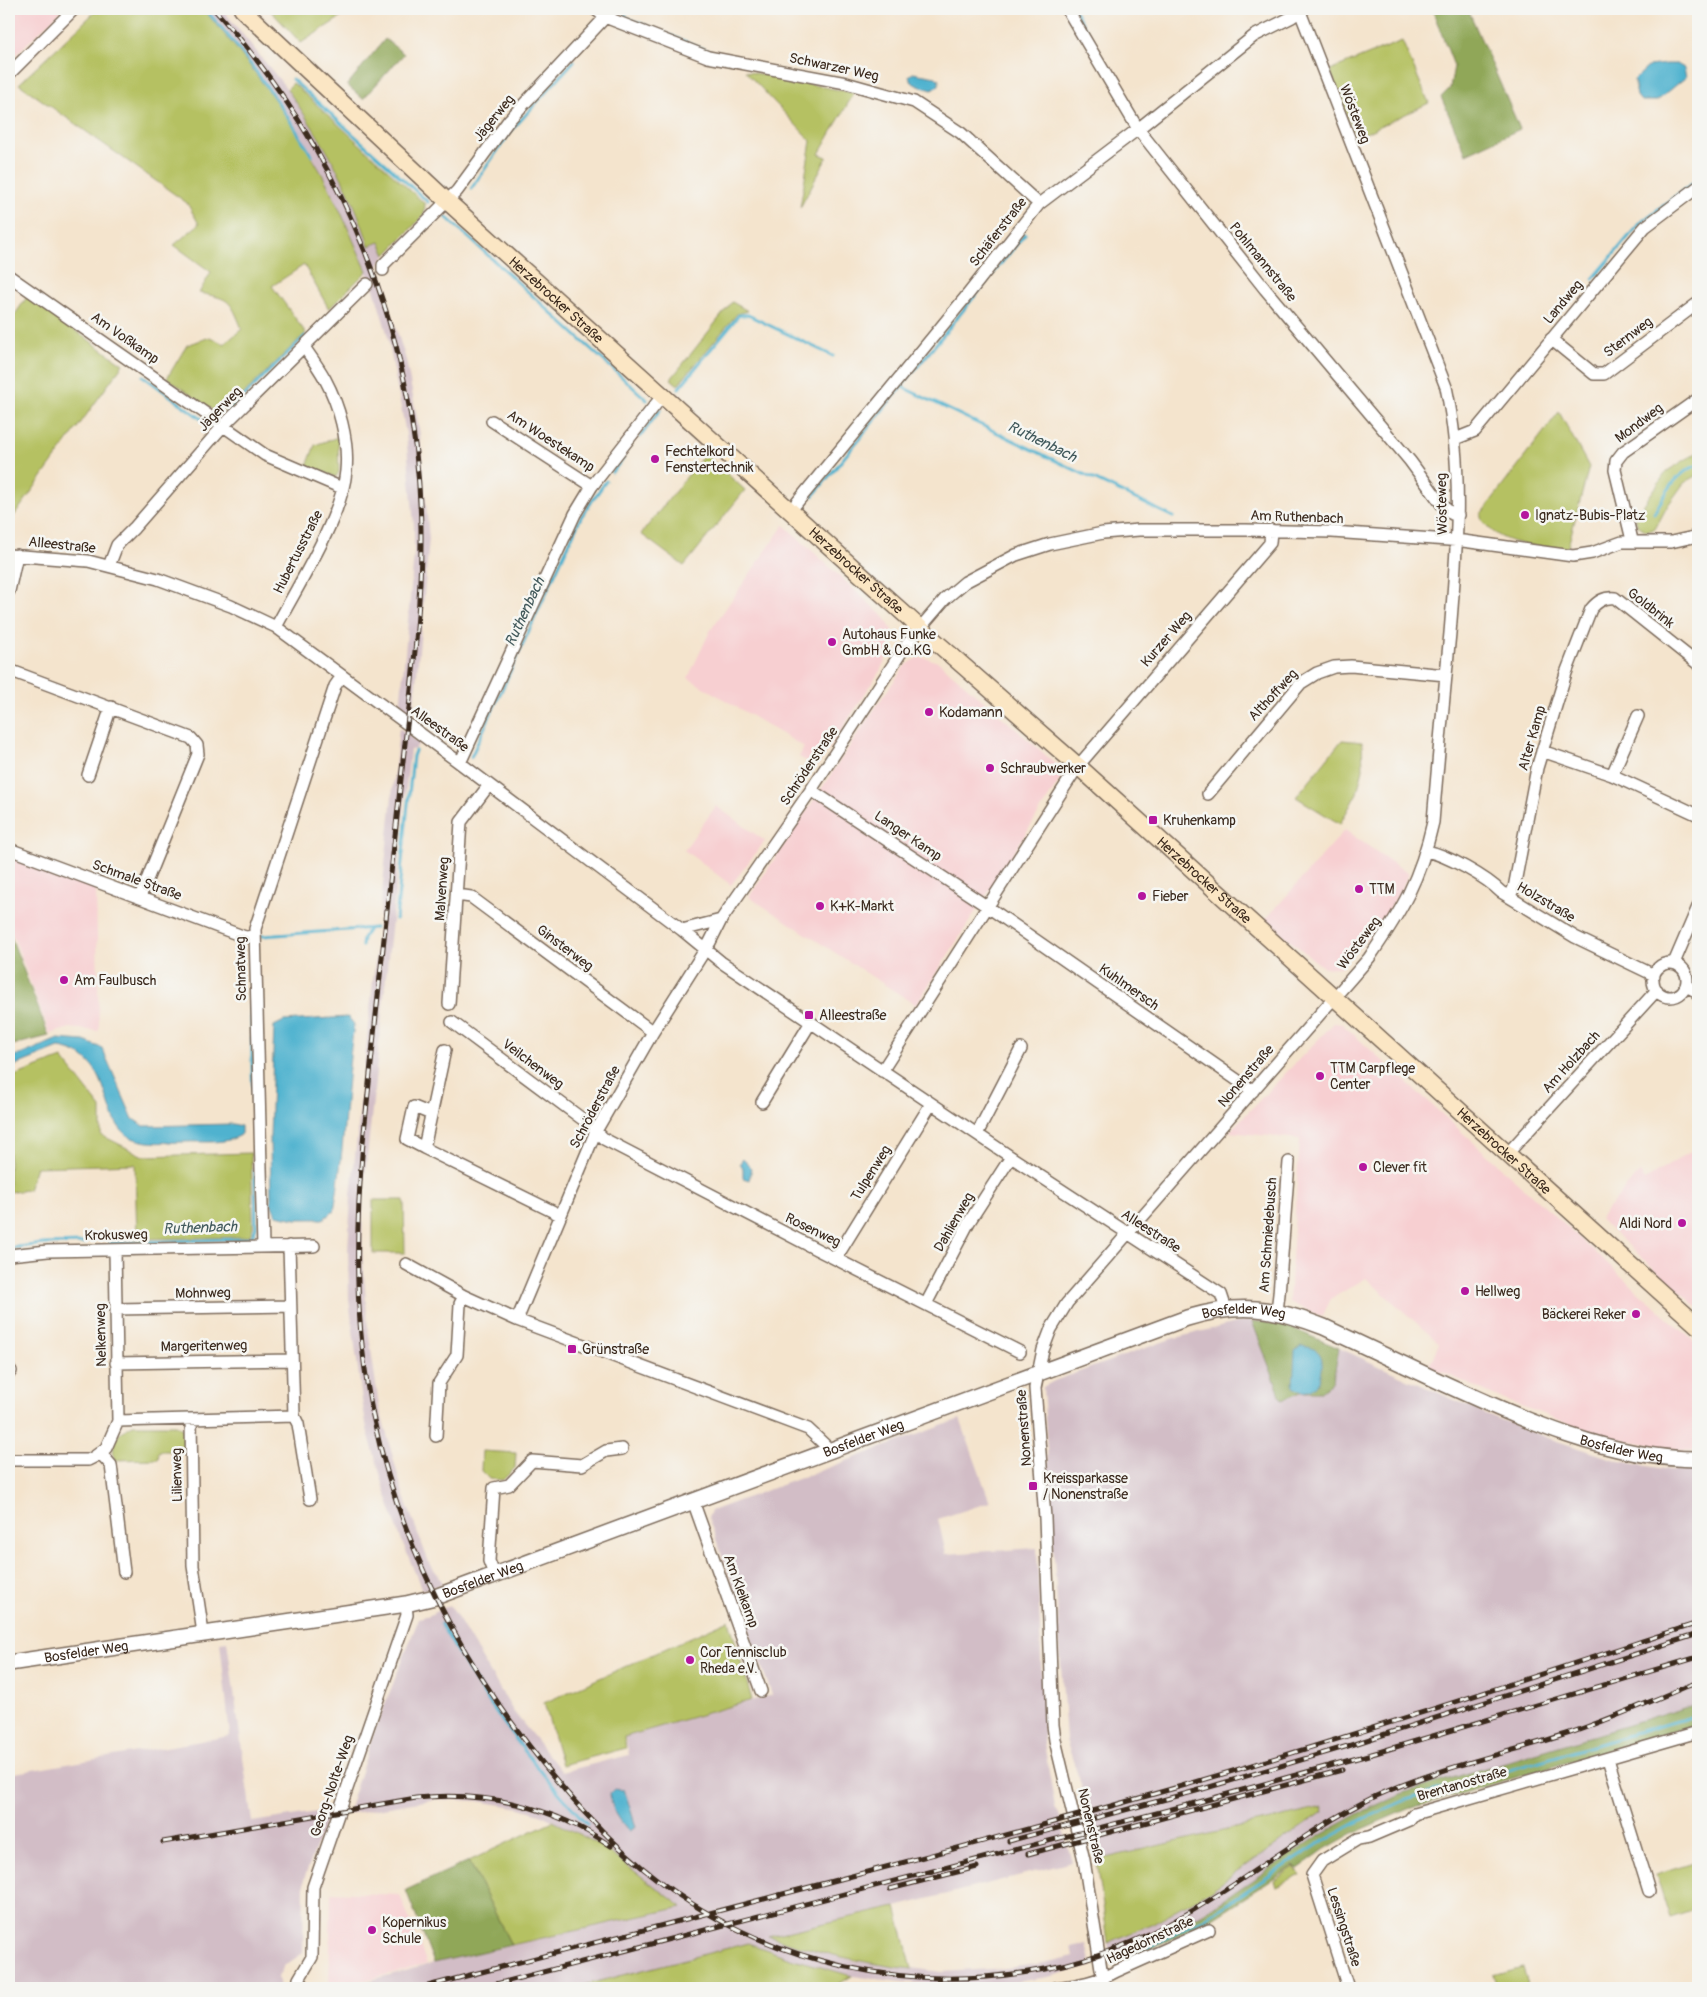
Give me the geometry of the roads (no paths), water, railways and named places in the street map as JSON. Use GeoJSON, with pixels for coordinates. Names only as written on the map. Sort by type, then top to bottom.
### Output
{"type":"FeatureCollection","features":[{"type":"Feature","properties":{"kind":"main road","name":"Herzebrocker Straße"},"geometry":{"type":"LineString","coordinates":[[242,9],[447,201],[920,628],[1078,766],[1698,1326]]}},
{"type":"Feature","properties":{"kind":"street"},"geometry":{"type":"LineString","coordinates":[[9,74],[74,9]]}},
{"type":"Feature","properties":{"kind":"street","name":"Schwarzer Weg"},"geometry":{"type":"LineString","coordinates":[[595,9],[609,13],[708,57],[846,83],[914,102],[961,133],[1039,204]]}},
{"type":"Feature","properties":{"kind":"street","name":"Pohlmannstraße"},"geometry":{"type":"LineString","coordinates":[[1067,9],[1138,129],[1265,289],[1410,461],[1443,506],[1452,514],[1458,515]]}},
{"type":"Feature","properties":{"kind":"street","name":"Schäferstraße"},"geometry":{"type":"LineString","coordinates":[[790,511],[969,293],[1039,204],[1138,129],[1254,36],[1301,10]]}},
{"type":"Feature","properties":{"kind":"street","name":"Wösteweg"},"geometry":{"type":"LineString","coordinates":[[1301,10],[1446,387],[1456,439],[1458,541],[1432,822],[1426,851],[1415,882],[1390,927],[1368,958],[1334,998]]}},
{"type":"Feature","properties":{"kind":"street","name":"Jägerweg"},"geometry":{"type":"LineString","coordinates":[[383,270],[384,266],[458,191],[509,120],[609,13]]}},
{"type":"Feature","properties":{"kind":"street","name":"Landweg"},"geometry":{"type":"LineString","coordinates":[[1456,439],[1475,431],[1645,227],[1698,187]]}},
{"type":"Feature","properties":{"kind":"street","name":"Am Voßkamp"},"geometry":{"type":"LineString","coordinates":[[9,276],[223,426]]}},
{"type":"Feature","properties":{"kind":"street","name":"Jägerweg"},"geometry":{"type":"LineString","coordinates":[[109,566],[117,545],[223,426],[367,284]]}},
{"type":"Feature","properties":{"kind":"street","name":"Sternweg"},"geometry":{"type":"LineString","coordinates":[[1551,339],[1594,374],[1604,374],[1698,302]]}},
{"type":"Feature","properties":{"kind":"street","name":"Hubertusstraße"},"geometry":{"type":"LineString","coordinates":[[276,627],[320,544],[338,504],[346,470],[344,439],[338,408],[324,378],[304,347]]}},
{"type":"Feature","properties":{"kind":"street","name":"Am Woestekamp"},"geometry":{"type":"LineString","coordinates":[[460,763],[575,514],[592,486],[663,395]]}},
{"type":"Feature","properties":{"kind":"street","name":"Mondweg"},"geometry":{"type":"LineString","coordinates":[[1632,540],[1615,470],[1616,461],[1623,452],[1698,399]]}},
{"type":"Feature","properties":{"kind":"street","name":"Am Woestekamp"},"geometry":{"type":"LineString","coordinates":[[492,421],[592,486]]}},
{"type":"Feature","properties":{"kind":"street"},"geometry":{"type":"LineString","coordinates":[[223,426],[265,456],[342,488]]}},
{"type":"Feature","properties":{"kind":"street","name":"Am Ruthenbach"},"geometry":{"type":"LineString","coordinates":[[920,628],[946,599],[965,582],[1016,555],[1050,544],[1103,533],[1139,530],[1332,532],[1458,541],[1573,556],[1592,553],[1632,540],[1671,542],[1698,536]]}},
{"type":"Feature","properties":{"kind":"street","name":"Kurzer Weg"},"geometry":{"type":"LineString","coordinates":[[1078,766],[1270,543],[1271,530]]}},
{"type":"Feature","properties":{"kind":"street"},"geometry":{"type":"LineString","coordinates":[[9,591],[13,555]]}},
{"type":"Feature","properties":{"kind":"street","name":"Alleestraße"},"geometry":{"type":"LineString","coordinates":[[13,555],[88,561],[158,579],[231,606],[276,627],[682,930],[721,962],[1011,1157],[1221,1294],[1226,1309]]}},
{"type":"Feature","properties":{"kind":"street","name":"Goldbrink"},"geometry":{"type":"LineString","coordinates":[[1607,597],[1615,598],[1622,603],[1698,664]]}},
{"type":"Feature","properties":{"kind":"street","name":"Alter Kamp"},"geometry":{"type":"LineString","coordinates":[[1509,897],[1514,888],[1537,768],[1566,673],[1591,609],[1607,597]]}},
{"type":"Feature","properties":{"kind":"street","name":"Schröderstraße"},"geometry":{"type":"LineString","coordinates":[[517,1320],[596,1131],[653,1032],[706,950],[722,920],[811,790],[902,650],[920,628]]}},
{"type":"Feature","properties":{"kind":"street","name":"Althoffweg"},"geometry":{"type":"LineString","coordinates":[[1208,794],[1301,683],[1317,673],[1334,667],[1351,666],[1446,675]]}},
{"type":"Feature","properties":{"kind":"street"},"geometry":{"type":"LineString","coordinates":[[9,670],[192,738],[197,745],[198,754],[140,897]]}},
{"type":"Feature","properties":{"kind":"street","name":"Schnatweg"},"geometry":{"type":"LineString","coordinates":[[263,1247],[255,929],[317,739],[336,686],[342,676]]}},
{"type":"Feature","properties":{"kind":"street"},"geometry":{"type":"LineString","coordinates":[[88,775],[111,707]]}},
{"type":"Feature","properties":{"kind":"street"},"geometry":{"type":"LineString","coordinates":[[1612,775],[1638,716]]}},
{"type":"Feature","properties":{"kind":"street"},"geometry":{"type":"LineString","coordinates":[[1542,751],[1612,775],[1698,814]]}},
{"type":"Feature","properties":{"kind":"street"},"geometry":{"type":"LineString","coordinates":[[882,1071],[1078,766]]}},
{"type":"Feature","properties":{"kind":"street","name":"Malvenweg"},"geometry":{"type":"LineString","coordinates":[[449,1004],[461,822],[489,785]]}},
{"type":"Feature","properties":{"kind":"street","name":"Langer Kamp"},"geometry":{"type":"LineString","coordinates":[[811,790],[988,907]]}},
{"type":"Feature","properties":{"kind":"street","name":"Schmale Straße"},"geometry":{"type":"LineString","coordinates":[[9,849],[245,936],[255,936]]}},
{"type":"Feature","properties":{"kind":"street","name":"Holzstraße"},"geometry":{"type":"LineString","coordinates":[[1426,851],[1440,854],[1493,885],[1575,938],[1587,941],[1611,956],[1654,975]]}},
{"type":"Feature","properties":{"kind":"street","name":"Ginsterweg"},"geometry":{"type":"LineString","coordinates":[[456,895],[471,897],[653,1032]]}},
{"type":"Feature","properties":{"kind":"street","name":"Kuhlmersch"},"geometry":{"type":"LineString","coordinates":[[988,907],[1252,1091]]}},
{"type":"Feature","properties":{"kind":"street"},"geometry":{"type":"LineString","coordinates":[[1674,963],[1698,907]]}},
{"type":"Feature","properties":{"kind":"street"},"geometry":{"type":"LineString","coordinates":[[682,930],[722,920]]}},
{"type":"Feature","properties":{"kind":"street"},"geometry":{"type":"LineString","coordinates":[[1691,981],[1683,991],[1673,997],[1661,994],[1653,983],[1654,975],[1658,968],[1665,964],[1674,963],[1684,969],[1691,981],[1698,995]]}},
{"type":"Feature","properties":{"kind":"street","name":"Am Holzbach"},"geometry":{"type":"LineString","coordinates":[[1508,1153],[1657,990]]}},
{"type":"Feature","properties":{"kind":"street","name":"Nonenstraße"},"geometry":{"type":"LineString","coordinates":[[1103,1984],[1084,1860],[1053,1725],[1045,1518],[1034,1388],[1051,1329],[1067,1303],[1334,998]]}},
{"type":"Feature","properties":{"kind":"street","name":"Veilchenweg"},"geometry":{"type":"LineString","coordinates":[[452,1022],[596,1131]]}},
{"type":"Feature","properties":{"kind":"street"},"geometry":{"type":"LineString","coordinates":[[762,1102],[811,1022]]}},
{"type":"Feature","properties":{"kind":"street"},"geometry":{"type":"LineString","coordinates":[[977,1134],[1021,1049]]}},
{"type":"Feature","properties":{"kind":"street"},"geometry":{"type":"LineString","coordinates":[[424,1148],[444,1050]]}},
{"type":"Feature","properties":{"kind":"street","name":"Tulpenweg"},"geometry":{"type":"LineString","coordinates":[[836,1258],[932,1104]]}},
{"type":"Feature","properties":{"kind":"street"},"geometry":{"type":"LineString","coordinates":[[431,1114],[414,1107],[407,1139],[560,1215]]}},
{"type":"Feature","properties":{"kind":"street","name":"Rosenweg"},"geometry":{"type":"LineString","coordinates":[[596,1131],[604,1139],[1020,1352]]}},
{"type":"Feature","properties":{"kind":"street","name":"Dahlienweg"},"geometry":{"type":"LineString","coordinates":[[926,1304],[969,1222],[1011,1157]]}},
{"type":"Feature","properties":{"kind":"street","name":"Am Schmiedebusch"},"geometry":{"type":"LineString","coordinates":[[1276,1311],[1279,1294],[1289,1162]]}},
{"type":"Feature","properties":{"kind":"street"},"geometry":{"type":"LineString","coordinates":[[289,1246],[294,1416],[298,1424],[310,1499]]}},
{"type":"Feature","properties":{"kind":"street","name":"Krokusweg"},"geometry":{"type":"LineString","coordinates":[[9,1255],[48,1251],[314,1246]]}},
{"type":"Feature","properties":{"kind":"street","name":"Nelkenweg"},"geometry":{"type":"LineString","coordinates":[[101,1454],[112,1439],[118,1421],[115,1250]]}},
{"type":"Feature","properties":{"kind":"street"},"geometry":{"type":"LineString","coordinates":[[406,1264],[464,1296],[517,1320],[808,1429],[828,1450]]}},
{"type":"Feature","properties":{"kind":"street"},"geometry":{"type":"LineString","coordinates":[[436,1436],[439,1383],[457,1355],[460,1304],[464,1296]]}},
{"type":"Feature","properties":{"kind":"street","name":"Mohnweg"},"geometry":{"type":"LineString","coordinates":[[116,1310],[290,1306]]}},
{"type":"Feature","properties":{"kind":"street","name":"Bosfelder Weg"},"geometry":{"type":"LineString","coordinates":[[9,1663],[406,1604],[435,1597],[1187,1318],[1226,1309],[1256,1308],[1276,1311],[1324,1327],[1501,1409],[1549,1428],[1605,1446],[1670,1459],[1698,1459]]}},
{"type":"Feature","properties":{"kind":"street","name":"Margeritenweg"},"geometry":{"type":"LineString","coordinates":[[116,1363],[292,1360]]}},
{"type":"Feature","properties":{"kind":"street"},"geometry":{"type":"LineString","coordinates":[[118,1421],[294,1416]]}},
{"type":"Feature","properties":{"kind":"street","name":"Lilienweg"},"geometry":{"type":"LineString","coordinates":[[191,1419],[193,1566],[203,1633]]}},
{"type":"Feature","properties":{"kind":"street"},"geometry":{"type":"LineString","coordinates":[[494,1574],[488,1561],[494,1488],[509,1485],[532,1461],[582,1464],[606,1451],[622,1448]]}},
{"type":"Feature","properties":{"kind":"street"},"geometry":{"type":"LineString","coordinates":[[9,1460],[88,1460],[101,1454],[111,1465],[124,1572]]}},
{"type":"Feature","properties":{"kind":"street","name":"Am Kleikamp"},"geometry":{"type":"LineString","coordinates":[[693,1501],[761,1691]]}},
{"type":"Feature","properties":{"kind":"street","name":"Georg-Nolte-Weg"},"geometry":{"type":"LineString","coordinates":[[302,1983],[312,1957],[313,1887],[407,1615],[406,1604]]}},
{"type":"Feature","properties":{"kind":"street","name":"Brentanostraße"},"geometry":{"type":"LineString","coordinates":[[1312,1875],[1322,1861],[1336,1852],[1358,1839],[1369,1837],[1409,1820],[1414,1814],[1698,1732]]}},
{"type":"Feature","properties":{"kind":"street"},"geometry":{"type":"LineString","coordinates":[[1608,1758],[1649,1891]]}},
{"type":"Feature","properties":{"kind":"street","name":"Lessingstraße"},"geometry":{"type":"LineString","coordinates":[[1312,1875],[1348,1988]]}},
{"type":"Feature","properties":{"kind":"street","name":"Hagedornstraße"},"geometry":{"type":"LineString","coordinates":[[1055,1988],[1103,1984],[1117,1971],[1209,1930]]}},
{"type":"Feature","properties":{"kind":"water"},"geometry":{"type":"Polygon","coordinates":[[[1677,64],[1684,68],[1686,77],[1657,101],[1641,101],[1637,96],[1634,80],[1649,66],[1677,64]]]}},
{"type":"Feature","properties":{"kind":"water"},"geometry":{"type":"Polygon","coordinates":[[[913,73],[936,77],[939,80],[939,85],[932,90],[918,86],[910,79],[909,76],[913,73]]]}},
{"type":"Feature","properties":{"kind":"water"},"geometry":{"type":"Polygon","coordinates":[[[348,1017],[354,1024],[338,1188],[334,1211],[323,1219],[296,1219],[276,1215],[271,1203],[270,1136],[274,1026],[284,1021],[348,1017]]]}},
{"type":"Feature","properties":{"kind":"water"},"geometry":{"type":"Polygon","coordinates":[[[58,1039],[84,1041],[102,1048],[133,1119],[144,1126],[233,1124],[241,1126],[241,1135],[228,1140],[214,1142],[158,1143],[138,1140],[121,1130],[114,1119],[99,1076],[90,1063],[77,1054],[59,1048],[9,1068],[9,1056],[20,1055],[58,1039]]]}},
{"type":"Feature","properties":{"kind":"water"},"geometry":{"type":"Polygon","coordinates":[[[743,1159],[752,1168],[749,1180],[743,1178],[743,1168],[740,1163],[743,1159]]]}},
{"type":"Feature","properties":{"kind":"water"},"geometry":{"type":"Polygon","coordinates":[[[1301,1346],[1315,1350],[1321,1358],[1322,1365],[1319,1381],[1309,1391],[1302,1391],[1293,1387],[1295,1351],[1301,1346]]]}},
{"type":"Feature","properties":{"kind":"water"},"geometry":{"type":"Polygon","coordinates":[[[614,1789],[624,1789],[636,1827],[629,1831],[619,1818],[610,1798],[610,1793],[614,1789]]]}},
{"type":"Feature","properties":{"kind":"waterway"},"geometry":{"type":"LineString","coordinates":[[205,9],[262,80],[312,156]]}},
{"type":"Feature","properties":{"kind":"waterway"},"geometry":{"type":"LineString","coordinates":[[624,9],[626,17],[629,19],[711,52]]}},
{"type":"Feature","properties":{"kind":"waterway"},"geometry":{"type":"LineString","coordinates":[[1074,9],[1094,43]]}},
{"type":"Feature","properties":{"kind":"waterway"},"geometry":{"type":"LineString","coordinates":[[471,189],[512,130],[574,61]]}},
{"type":"Feature","properties":{"kind":"waterway"},"geometry":{"type":"LineString","coordinates":[[292,79],[428,202]]}},
{"type":"Feature","properties":{"kind":"waterway"},"geometry":{"type":"LineString","coordinates":[[1593,279],[1640,223],[1698,179]]}},
{"type":"Feature","properties":{"kind":"waterway"},"geometry":{"type":"LineString","coordinates":[[446,217],[647,400]]}},
{"type":"Feature","properties":{"kind":"waterway"},"geometry":{"type":"LineString","coordinates":[[813,496],[1025,234]]}},
{"type":"Feature","properties":{"kind":"waterway","name":"Ruthenbach"},"geometry":{"type":"LineString","coordinates":[[679,388],[739,315],[748,315],[833,356]]}},
{"type":"Feature","properties":{"kind":"waterway"},"geometry":{"type":"LineString","coordinates":[[227,413],[305,336]]}},
{"type":"Feature","properties":{"kind":"waterway"},"geometry":{"type":"LineString","coordinates":[[143,376],[211,426]]}},
{"type":"Feature","properties":{"kind":"waterway","name":"Ruthenbach"},"geometry":{"type":"LineString","coordinates":[[902,387],[1173,517]]}},
{"type":"Feature","properties":{"kind":"waterway","name":"Ruthenbach"},"geometry":{"type":"LineString","coordinates":[[640,437],[660,410]]}},
{"type":"Feature","properties":{"kind":"waterway","name":"Ruthenbach"},"geometry":{"type":"LineString","coordinates":[[612,472],[623,459]]}},
{"type":"Feature","properties":{"kind":"waterway","name":"Ruthenbach"},"geometry":{"type":"LineString","coordinates":[[1654,513],[1677,478],[1698,465]]}},
{"type":"Feature","properties":{"kind":"waterway","name":"Ruthenbach"},"geometry":{"type":"LineString","coordinates":[[471,757],[581,517],[606,481]]}},
{"type":"Feature","properties":{"kind":"waterway","name":"Ruthenbach"},"geometry":{"type":"LineString","coordinates":[[396,919],[415,751]]}},
{"type":"Feature","properties":{"kind":"waterway","name":"Ruthenbach"},"geometry":{"type":"LineString","coordinates":[[262,936],[375,928]]}},
{"type":"Feature","properties":{"kind":"waterway"},"geometry":{"type":"LineString","coordinates":[[362,946],[363,938],[369,929]]}},
{"type":"Feature","properties":{"kind":"waterway","name":"Ruthenbach"},"geometry":{"type":"LineString","coordinates":[[250,962],[253,1110]]}},
{"type":"Feature","properties":{"kind":"waterway","name":"Ruthenbach"},"geometry":{"type":"LineString","coordinates":[[110,1243],[244,1239],[252,1237],[256,1227],[255,1169]]}},
{"type":"Feature","properties":{"kind":"waterway","name":"Ruthenbach"},"geometry":{"type":"LineString","coordinates":[[9,1248],[44,1244],[85,1243]]}},
{"type":"Feature","properties":{"kind":"waterway"},"geometry":{"type":"LineString","coordinates":[[441,1624],[456,1651],[508,1729],[526,1753],[587,1824]]}},
{"type":"Feature","properties":{"kind":"waterway"},"geometry":{"type":"LineString","coordinates":[[1115,1961],[1159,1942],[1205,1918],[1323,1841],[1363,1819],[1406,1800],[1698,1715]]}},
{"type":"Feature","properties":{"kind":"railway"},"geometry":{"type":"LineString","coordinates":[[214,9],[260,64],[300,123],[335,186],[365,251],[388,318],[406,388],[417,458],[421,530],[417,630],[360,1176],[359,1314],[362,1348],[373,1416],[383,1458],[411,1540],[447,1618],[490,1692],[548,1770],[583,1811],[621,1849],[663,1884],[706,1912],[750,1935],[797,1953],[845,1967],[894,1975],[944,1978],[995,1976],[1068,1964],[1113,1950],[1176,1920],[1313,1831],[1374,1797],[1422,1778],[1570,1733],[1698,1682]]}},
{"type":"Feature","properties":{"kind":"railway"},"geometry":{"type":"LineString","coordinates":[[420,1988],[901,1863],[1189,1784],[1381,1726],[1698,1623]]}},
{"type":"Feature","properties":{"kind":"railway"},"geometry":{"type":"LineString","coordinates":[[1009,1841],[1196,1791],[1348,1746],[1698,1634]]}},
{"type":"Feature","properties":{"kind":"railway"},"geometry":{"type":"LineString","coordinates":[[481,1988],[1199,1802],[1379,1752],[1698,1657]]}},
{"type":"Feature","properties":{"kind":"railway"},"geometry":{"type":"LineString","coordinates":[[1028,1854],[1342,1770]]}},
{"type":"Feature","properties":{"kind":"railway"},"geometry":{"type":"LineString","coordinates":[[163,1842],[416,1798],[442,1796],[493,1800],[518,1804],[542,1811],[589,1832],[611,1846]]}},
{"type":"Feature","properties":{"kind":"railway"},"geometry":{"type":"LineString","coordinates":[[890,1889],[977,1867]]}},
{"type":"Feature","properties":{"kind":"place","name":"Fechtelkord Fenstertechnik"},"geometry":{"type":"Point","coordinates":[655,459]}},
{"type":"Feature","properties":{"kind":"place","name":"Ignatz-Bubis-Platz"},"geometry":{"type":"Point","coordinates":[1525,515]}},
{"type":"Feature","properties":{"kind":"place","name":"Autohaus Funke GmbH & Co.KG"},"geometry":{"type":"Point","coordinates":[832,642]}},
{"type":"Feature","properties":{"kind":"place","name":"Kodamann"},"geometry":{"type":"Point","coordinates":[929,712]}},
{"type":"Feature","properties":{"kind":"place","name":"Schraubwerker"},"geometry":{"type":"Point","coordinates":[990,768]}},
{"type":"Feature","properties":{"kind":"place","name":"Kruhenkamp"},"geometry":{"type":"Point","coordinates":[1153,820]}},
{"type":"Feature","properties":{"kind":"place","name":"TTM"},"geometry":{"type":"Point","coordinates":[1359,889]}},
{"type":"Feature","properties":{"kind":"place","name":"Fieber"},"geometry":{"type":"Point","coordinates":[1142,896]}},
{"type":"Feature","properties":{"kind":"place","name":"K+K-Markt"},"geometry":{"type":"Point","coordinates":[820,906]}},
{"type":"Feature","properties":{"kind":"place","name":"Am Faulbusch"},"geometry":{"type":"Point","coordinates":[64,980]}},
{"type":"Feature","properties":{"kind":"place","name":"Alleestraße"},"geometry":{"type":"Point","coordinates":[809,1015]}},
{"type":"Feature","properties":{"kind":"place","name":"TTM Carpflege Center"},"geometry":{"type":"Point","coordinates":[1320,1076]}},
{"type":"Feature","properties":{"kind":"place","name":"Clever fit"},"geometry":{"type":"Point","coordinates":[1363,1167]}},
{"type":"Feature","properties":{"kind":"place","name":"Aldi Nord"},"geometry":{"type":"Point","coordinates":[1682,1223]}},
{"type":"Feature","properties":{"kind":"place","name":"Hellweg"},"geometry":{"type":"Point","coordinates":[1465,1291]}},
{"type":"Feature","properties":{"kind":"place","name":"Bäckerei Reker"},"geometry":{"type":"Point","coordinates":[1636,1314]}},
{"type":"Feature","properties":{"kind":"place","name":"Grünstraße"},"geometry":{"type":"Point","coordinates":[572,1349]}},
{"type":"Feature","properties":{"kind":"place","name":"Kreissparkasse / Nonenstraße"},"geometry":{"type":"Point","coordinates":[1033,1486]}},
{"type":"Feature","properties":{"kind":"place","name":"Cor Tennisclub Rheda e.V."},"geometry":{"type":"Point","coordinates":[690,1660]}},
{"type":"Feature","properties":{"kind":"place","name":"Kopernikus Schule"},"geometry":{"type":"Point","coordinates":[372,1930]}}]}
